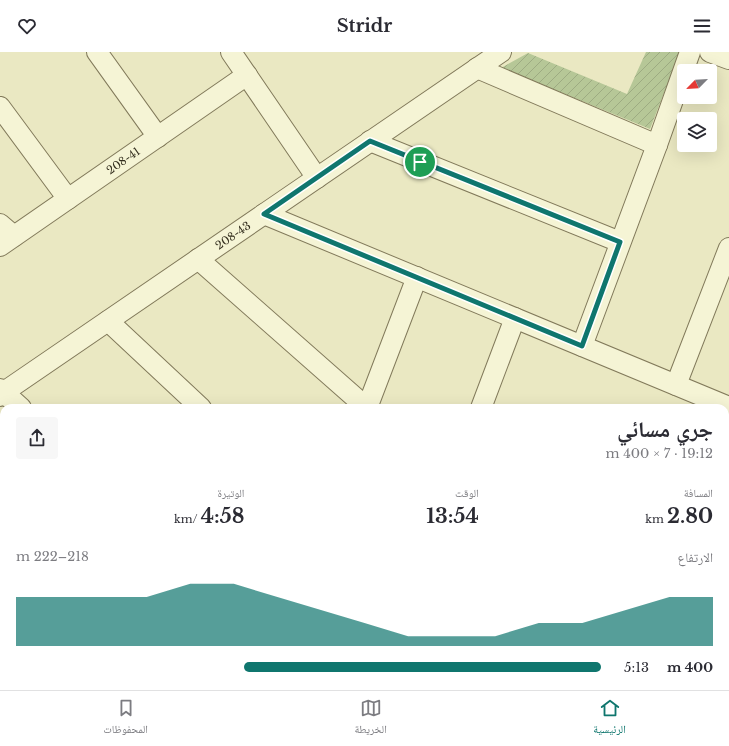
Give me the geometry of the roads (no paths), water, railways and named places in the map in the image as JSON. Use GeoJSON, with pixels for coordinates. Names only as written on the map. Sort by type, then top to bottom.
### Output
{"type":"FeatureCollection","features":[{"type":"Feature","properties":{"kind":"street"},"geometry":{"type":"LineString","coordinates":[[97,52],[158,137]]}},
{"type":"Feature","properties":{"kind":"street"},"geometry":{"type":"LineString","coordinates":[[231,52],[317,178]]}},
{"type":"Feature","properties":{"kind":"street","name":"208-43"},"geometry":{"type":"LineString","coordinates":[[1,392],[108,321],[501,52]]}},
{"type":"Feature","properties":{"kind":"street"},"geometry":{"type":"LineString","coordinates":[[582,346],[690,52]]}},
{"type":"Feature","properties":{"kind":"street"},"geometry":{"type":"LineString","coordinates":[[710,52],[729,59]]}},
{"type":"Feature","properties":{"kind":"street"},"geometry":{"type":"LineString","coordinates":[[477,68],[657,145]]}},
{"type":"Feature","properties":{"kind":"street","name":"208-41"},"geometry":{"type":"LineString","coordinates":[[5,235],[68,199],[247,75]]}},
{"type":"Feature","properties":{"kind":"street"},"geometry":{"type":"LineString","coordinates":[[0,107],[68,199]]}},
{"type":"Feature","properties":{"kind":"street"},"geometry":{"type":"LineString","coordinates":[[370,141],[620,242]]}},
{"type":"Feature","properties":{"kind":"street"},"geometry":{"type":"LineString","coordinates":[[264,214],[676,385],[707,403]]}},
{"type":"Feature","properties":{"kind":"street"},"geometry":{"type":"LineString","coordinates":[[676,385],[722,286],[729,248]]}},
{"type":"Feature","properties":{"kind":"street"},"geometry":{"type":"LineString","coordinates":[[198,259],[362,404]]}},
{"type":"Feature","properties":{"kind":"street"},"geometry":{"type":"LineString","coordinates":[[369,404],[417,277]]}},
{"type":"Feature","properties":{"kind":"street"},"geometry":{"type":"LineString","coordinates":[[483,404],[515,318]]}},
{"type":"Feature","properties":{"kind":"street"},"geometry":{"type":"LineString","coordinates":[[108,321],[197,404]]}},
{"type":"Feature","properties":{"kind":"street"},"geometry":{"type":"LineString","coordinates":[[1,392],[16,404]]}}]}
